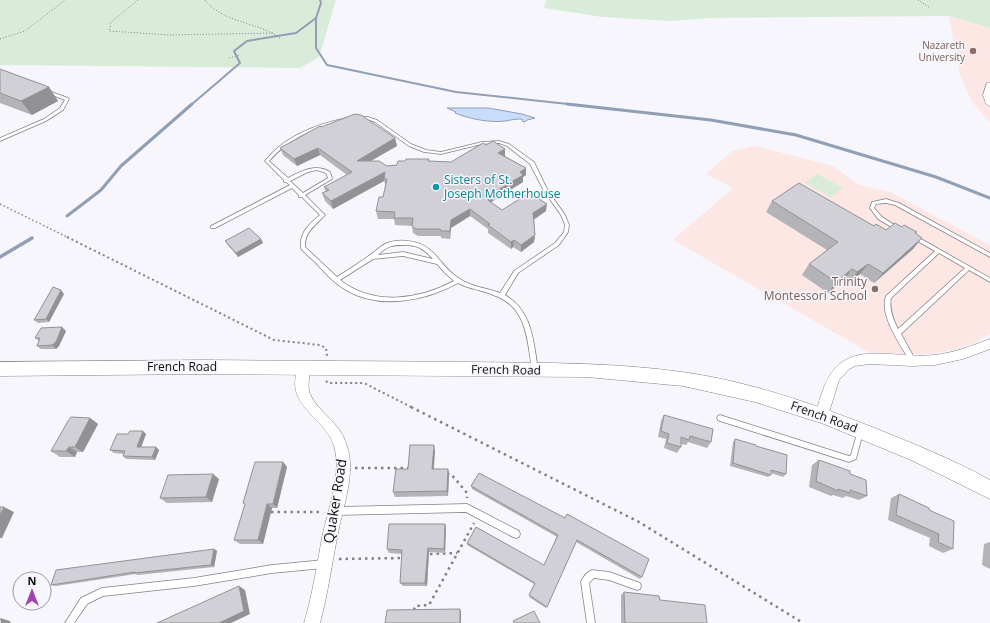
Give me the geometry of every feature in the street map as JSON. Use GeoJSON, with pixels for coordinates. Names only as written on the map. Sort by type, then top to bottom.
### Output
{"type":"FeatureCollection","features":[{"type":"Feature","properties":{"kind":"street"},"geometry":{"type":"LineString","coordinates":[[990,86],[986,91],[986,97],[990,104]]}},
{"type":"Feature","properties":{"kind":"street"},"geometry":{"type":"LineString","coordinates":[[822,415],[827,394],[838,372],[853,361],[868,359],[914,362],[957,356],[990,344]]}},
{"type":"Feature","properties":{"kind":"street","name":"French Road"},"geometry":{"type":"LineString","coordinates":[[0,369],[179,367],[587,370],[684,379],[727,388],[822,415],[913,451],[990,490]]}},
{"type":"Feature","properties":{"kind":"street","name":"Quaker Road"},"geometry":{"type":"LineString","coordinates":[[304,368],[303,392],[307,402],[336,433],[343,453],[343,465],[312,623]]}},
{"type":"Feature","properties":{"kind":"lane"},"geometry":{"type":"LineString","coordinates":[[0,140],[45,120],[62,109],[67,99],[40,89]]}},
{"type":"Feature","properties":{"kind":"lane"},"geometry":{"type":"LineString","coordinates":[[458,281],[445,289],[409,298],[389,299],[367,296],[356,292],[337,280],[303,248],[303,236],[323,215],[301,196],[267,161],[278,149],[294,138],[337,120],[353,118],[368,118],[376,121],[410,144],[425,151],[436,153],[492,142],[499,142],[508,145],[532,163],[546,192],[563,215],[567,225],[566,232],[557,244],[516,272],[502,296]]}},
{"type":"Feature","properties":{"kind":"lane"},"geometry":{"type":"LineString","coordinates":[[286,181],[313,169],[321,168],[328,172],[330,178],[301,196]]}},
{"type":"Feature","properties":{"kind":"lane"},"geometry":{"type":"LineString","coordinates":[[213,227],[292,186]]}},
{"type":"Feature","properties":{"kind":"lane"},"geometry":{"type":"LineString","coordinates":[[900,229],[875,214],[872,208],[874,203],[886,201],[902,206],[990,255]]}},
{"type":"Feature","properties":{"kind":"lane"},"geometry":{"type":"LineString","coordinates":[[906,233],[990,280]]}},
{"type":"Feature","properties":{"kind":"lane"},"geometry":{"type":"LineString","coordinates":[[337,280],[372,257],[382,247],[391,244],[416,244],[427,250],[458,281],[502,296],[516,306],[527,325],[536,370]]}},
{"type":"Feature","properties":{"kind":"lane"},"geometry":{"type":"LineString","coordinates":[[914,362],[898,333],[888,311],[886,301],[888,297],[938,250]]}},
{"type":"Feature","properties":{"kind":"lane"},"geometry":{"type":"LineString","coordinates":[[372,257],[403,254],[438,262]]}},
{"type":"Feature","properties":{"kind":"lane"},"geometry":{"type":"LineString","coordinates":[[898,333],[968,268]]}},
{"type":"Feature","properties":{"kind":"lane"},"geometry":{"type":"LineString","coordinates":[[720,418],[849,459],[854,457],[860,430]]}},
{"type":"Feature","properties":{"kind":"lane"},"geometry":{"type":"LineString","coordinates":[[334,511],[467,508],[516,534]]}},
{"type":"Feature","properties":{"kind":"lane"},"geometry":{"type":"LineString","coordinates":[[68,623],[84,600],[102,592],[194,582],[325,561]]}},
{"type":"Feature","properties":{"kind":"lane"},"geometry":{"type":"LineString","coordinates":[[592,623],[587,600],[586,582],[592,574],[609,576],[637,586]]}},
{"type":"Feature","properties":{"kind":"path"},"geometry":{"type":"LineString","coordinates":[[0,39],[26,31],[65,0]]}},
{"type":"Feature","properties":{"kind":"path"},"geometry":{"type":"LineString","coordinates":[[138,0],[111,22],[109,31],[169,35],[274,33]]}},
{"type":"Feature","properties":{"kind":"path"},"geometry":{"type":"LineString","coordinates":[[205,0],[214,10],[246,24],[277,34],[280,39]]}},
{"type":"Feature","properties":{"kind":"path"},"geometry":{"type":"LineString","coordinates":[[918,0],[929,7]]}},
{"type":"Feature","properties":{"kind":"path"},"geometry":{"type":"LineString","coordinates":[[230,58],[240,55]]}},
{"type":"Feature","properties":{"kind":"path"},"geometry":{"type":"LineString","coordinates":[[0,204],[274,340],[326,348],[328,354],[326,362]]}},
{"type":"Feature","properties":{"kind":"path"},"geometry":{"type":"LineString","coordinates":[[364,383],[639,522],[804,623]]}},
{"type":"Feature","properties":{"kind":"path"},"geometry":{"type":"LineString","coordinates":[[357,468],[408,468]]}},
{"type":"Feature","properties":{"kind":"path"},"geometry":{"type":"LineString","coordinates":[[445,474],[451,474],[462,487]]}},
{"type":"Feature","properties":{"kind":"path"},"geometry":{"type":"LineString","coordinates":[[271,512],[317,512]]}},
{"type":"Feature","properties":{"kind":"path"},"geometry":{"type":"LineString","coordinates":[[414,610],[415,606],[429,605],[471,527]]}},
{"type":"Feature","properties":{"kind":"path"},"geometry":{"type":"LineString","coordinates":[[430,554],[458,553]]}},
{"type":"Feature","properties":{"kind":"path"},"geometry":{"type":"LineString","coordinates":[[325,561],[403,558]]}},
{"type":"Feature","properties":{"kind":"shaded area","name":"Nazareth University"},"geometry":{"type":"Polygon","coordinates":[[[949,16],[990,28],[990,122],[972,102],[960,75],[949,16]]]}},
{"type":"Feature","properties":{"kind":"shaded area","name":"Trinity Montessori School"},"geometry":{"type":"Polygon","coordinates":[[[755,146],[833,166],[859,185],[890,192],[990,245],[990,334],[972,344],[953,350],[930,354],[900,355],[870,353],[673,240],[733,188],[706,174],[732,151],[755,146]]]}},
{"type":"Feature","properties":{"kind":"green space"},"geometry":{"type":"Polygon","coordinates":[[[0,0],[336,0],[319,57],[300,68],[0,65],[0,0]]]}},
{"type":"Feature","properties":{"kind":"green space"},"geometry":{"type":"Polygon","coordinates":[[[546,0],[990,0],[990,28],[949,16],[709,18],[671,21],[602,17],[544,8],[546,0]]]}},
{"type":"Feature","properties":{"kind":"green space"},"geometry":{"type":"Polygon","coordinates":[[[817,174],[843,188],[831,197],[805,183],[817,174]]]}},
{"type":"Feature","properties":{"kind":"water"},"geometry":{"type":"Polygon","coordinates":[[[447,108],[488,108],[522,114],[535,118],[525,122],[521,119],[487,121],[473,119],[455,113],[456,112],[447,108]]]}},
{"type":"Feature","properties":{"kind":"building"},"geometry":{"type":"Polygon","coordinates":[[[0,69],[49,87],[21,101],[0,93],[0,69]]]}},
{"type":"Feature","properties":{"kind":"building","name":"Sisters of St. Joseph Motherhouse"},"geometry":{"type":"Polygon","coordinates":[[[355,114],[361,115],[395,138],[357,161],[379,161],[387,166],[397,165],[398,161],[405,161],[406,159],[429,159],[428,161],[451,162],[483,143],[486,145],[493,141],[505,149],[498,153],[526,168],[520,172],[523,175],[485,198],[502,210],[529,193],[547,204],[533,213],[535,235],[521,245],[514,240],[511,242],[470,209],[451,220],[450,231],[441,231],[440,229],[416,229],[412,226],[413,218],[394,218],[395,212],[376,211],[379,197],[383,197],[387,179],[384,179],[385,172],[331,201],[322,193],[329,190],[324,187],[352,172],[318,148],[294,159],[280,148],[320,126],[321,127],[355,114]]]}},
{"type":"Feature","properties":{"kind":"building","name":"Trinity Montessori School"},"geometry":{"type":"Polygon","coordinates":[[[799,183],[874,226],[876,224],[886,230],[895,223],[902,227],[904,225],[917,232],[915,233],[922,238],[883,273],[868,264],[857,272],[852,269],[836,282],[809,264],[838,242],[772,201],[799,183]]]}},
{"type":"Feature","properties":{"kind":"building"},"geometry":{"type":"Polygon","coordinates":[[[249,228],[261,239],[236,253],[225,241],[249,228]]]}},
{"type":"Feature","properties":{"kind":"building"},"geometry":{"type":"Polygon","coordinates":[[[53,287],[61,290],[46,319],[34,320],[53,287]]]}},
{"type":"Feature","properties":{"kind":"building"},"geometry":{"type":"Polygon","coordinates":[[[62,327],[56,342],[52,345],[37,346],[40,338],[35,338],[41,328],[62,327]]]}},
{"type":"Feature","properties":{"kind":"building"},"geometry":{"type":"Polygon","coordinates":[[[664,415],[713,429],[711,442],[690,436],[689,440],[681,437],[681,447],[667,443],[669,434],[661,431],[664,415]]]}},
{"type":"Feature","properties":{"kind":"building"},"geometry":{"type":"Polygon","coordinates":[[[71,417],[90,418],[75,447],[69,447],[66,451],[51,451],[68,421],[71,417]]]}},
{"type":"Feature","properties":{"kind":"building"},"geometry":{"type":"Polygon","coordinates":[[[130,431],[143,431],[137,447],[156,447],[152,457],[123,456],[125,451],[110,450],[117,434],[128,434],[130,431]]]}},
{"type":"Feature","properties":{"kind":"building"},"geometry":{"type":"Polygon","coordinates":[[[735,439],[787,455],[786,474],[771,470],[771,475],[733,463],[735,439]]]}},
{"type":"Feature","properties":{"kind":"building"},"geometry":{"type":"Polygon","coordinates":[[[410,445],[434,445],[432,469],[448,469],[447,491],[393,492],[396,469],[408,469],[410,445]]]}},
{"type":"Feature","properties":{"kind":"building"},"geometry":{"type":"Polygon","coordinates":[[[819,460],[850,471],[850,474],[866,480],[867,496],[850,490],[850,493],[838,489],[838,491],[816,481],[819,460]]]}},
{"type":"Feature","properties":{"kind":"building"},"geometry":{"type":"Polygon","coordinates":[[[255,462],[283,462],[273,504],[267,504],[258,540],[234,540],[245,504],[243,503],[255,462]]]}},
{"type":"Feature","properties":{"kind":"building"},"geometry":{"type":"Polygon","coordinates":[[[479,473],[565,518],[567,514],[649,559],[642,577],[577,540],[547,607],[529,595],[535,583],[467,543],[476,527],[544,565],[558,535],[471,486],[479,473]]]}},
{"type":"Feature","properties":{"kind":"building"},"geometry":{"type":"Polygon","coordinates":[[[213,474],[206,497],[160,498],[168,475],[213,474]]]}},
{"type":"Feature","properties":{"kind":"building"},"geometry":{"type":"Polygon","coordinates":[[[899,494],[954,521],[953,549],[938,542],[939,534],[896,515],[899,494]]]}},
{"type":"Feature","properties":{"kind":"building"},"geometry":{"type":"Polygon","coordinates":[[[0,507],[4,507],[0,515],[0,507]]]}},
{"type":"Feature","properties":{"kind":"building"},"geometry":{"type":"Polygon","coordinates":[[[389,524],[445,524],[444,549],[428,548],[425,583],[400,583],[402,550],[387,549],[389,524]]]}},
{"type":"Feature","properties":{"kind":"building"},"geometry":{"type":"Polygon","coordinates":[[[214,549],[211,565],[134,573],[135,572],[52,585],[56,570],[214,549]]]}},
{"type":"Feature","properties":{"kind":"building"},"geometry":{"type":"Polygon","coordinates":[[[239,586],[244,611],[219,623],[157,623],[239,586]]]}},
{"type":"Feature","properties":{"kind":"building"},"geometry":{"type":"Polygon","coordinates":[[[624,592],[659,596],[660,600],[705,605],[707,623],[625,623],[624,592]]]}},
{"type":"Feature","properties":{"kind":"building"},"geometry":{"type":"Polygon","coordinates":[[[460,609],[460,623],[385,623],[387,610],[460,609]]]}},
{"type":"Feature","properties":{"kind":"building"},"geometry":{"type":"Polygon","coordinates":[[[534,611],[540,623],[514,623],[513,621],[534,611]]]}},
{"type":"Feature","properties":{"kind":"waterway"},"geometry":{"type":"LineString","coordinates":[[316,18],[321,3],[320,0]]}},
{"type":"Feature","properties":{"kind":"waterway"},"geometry":{"type":"LineString","coordinates":[[191,105],[240,63],[234,51],[247,41],[296,33],[316,18]]}},
{"type":"Feature","properties":{"kind":"waterway"},"geometry":{"type":"LineString","coordinates":[[316,18],[316,48],[327,65],[456,92],[577,105]]}},
{"type":"Feature","properties":{"kind":"waterway"},"geometry":{"type":"LineString","coordinates":[[67,216],[101,190],[121,166],[192,104]]}},
{"type":"Feature","properties":{"kind":"waterway"},"geometry":{"type":"LineString","coordinates":[[567,104],[711,120],[796,135],[936,177],[990,198]]}},
{"type":"Feature","properties":{"kind":"waterway"},"geometry":{"type":"LineString","coordinates":[[0,257],[32,238]]}},
{"type":"Feature","properties":{"kind":"place","name":"Nazareth University"},"geometry":{"type":"Point","coordinates":[973,51]}},
{"type":"Feature","properties":{"kind":"place","name":"Sisters of St. Joseph Motherhouse"},"geometry":{"type":"Point","coordinates":[436,187]}},
{"type":"Feature","properties":{"kind":"place","name":"Trinity Montessori School"},"geometry":{"type":"Point","coordinates":[875,289]}}]}
